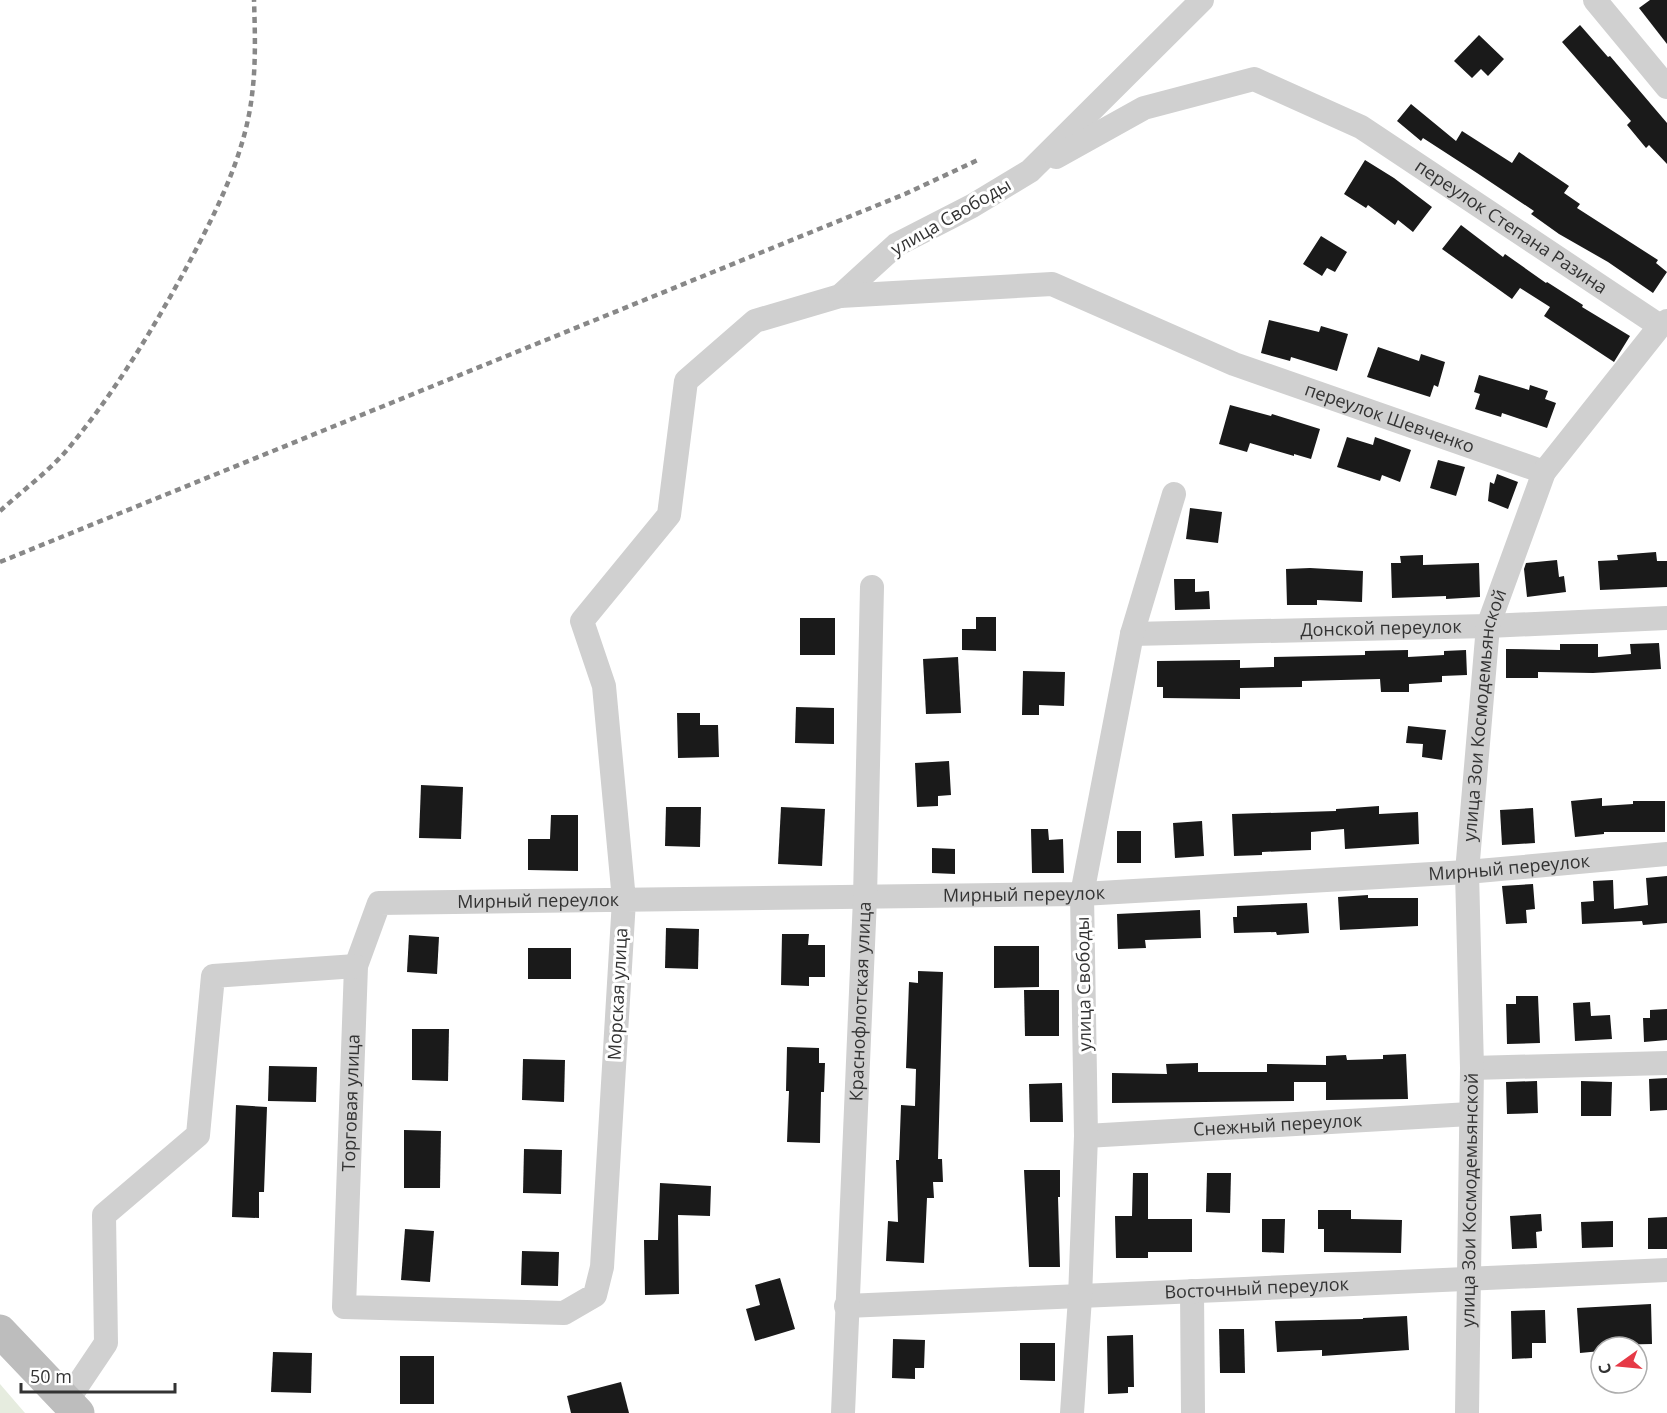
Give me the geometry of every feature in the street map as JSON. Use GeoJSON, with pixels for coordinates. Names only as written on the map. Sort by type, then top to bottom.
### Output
{"type":"FeatureCollection","features":[{"type":"Feature","properties":{"kind":"street","name":"улица Свободы"},"geometry":{"type":"LineString","coordinates":[[604,686],[582,621],[669,516],[686,381],[755,321],[840,296],[896,245],[972,206],[1030,171],[1202,0]]}},
{"type":"Feature","properties":{"kind":"street"},"geometry":{"type":"LineString","coordinates":[[1595,0],[1667,87]]}},
{"type":"Feature","properties":{"kind":"street","name":"переулок Степана Разина"},"geometry":{"type":"LineString","coordinates":[[1030,171],[1144,108],[1254,79],[1361,127],[1663,323]]}},
{"type":"Feature","properties":{"kind":"street","name":"переулок Шевченко"},"geometry":{"type":"LineString","coordinates":[[840,296],[1052,284],[1234,364],[1544,472]]}},
{"type":"Feature","properties":{"kind":"street","name":"улица Зои Космодемьянской"},"geometry":{"type":"LineString","coordinates":[[1467,1413],[1467,1278],[1472,1068],[1467,872],[1488,626],[1544,472],[1663,323]]}},
{"type":"Feature","properties":{"kind":"street","name":"улица Свободы"},"geometry":{"type":"LineString","coordinates":[[1072,1413],[1080,1298],[1086,1136],[1082,894],[1132,634],[1174,494]]}},
{"type":"Feature","properties":{"kind":"street","name":"Краснофлотская улица"},"geometry":{"type":"LineString","coordinates":[[843,1413],[865,898],[872,587]]}},
{"type":"Feature","properties":{"kind":"street","name":"Донской переулок"},"geometry":{"type":"LineString","coordinates":[[1132,634],[1488,626],[1667,618]]}},
{"type":"Feature","properties":{"kind":"street","name":"Морская улица"},"geometry":{"type":"LineString","coordinates":[[344,1307],[564,1313],[595,1295],[602,1267],[624,900],[604,686]]}},
{"type":"Feature","properties":{"kind":"street","name":"Мирный переулок"},"geometry":{"type":"LineString","coordinates":[[380,903],[1082,894],[1467,872],[1667,854]]}},
{"type":"Feature","properties":{"kind":"street","name":"Торговая улица"},"geometry":{"type":"LineString","coordinates":[[344,1307],[356,966],[380,903]]}},
{"type":"Feature","properties":{"kind":"street"},"geometry":{"type":"LineString","coordinates":[[0,1331],[72,1407],[106,1343],[104,1215],[198,1135],[213,976],[356,966]]}},
{"type":"Feature","properties":{"kind":"street"},"geometry":{"type":"LineString","coordinates":[[1472,1068],[1667,1063]]}},
{"type":"Feature","properties":{"kind":"street","name":"Снежный переулок"},"geometry":{"type":"LineString","coordinates":[[1086,1136],[1470,1114]]}},
{"type":"Feature","properties":{"kind":"street","name":"Восточный переулок"},"geometry":{"type":"LineString","coordinates":[[846,1306],[1080,1298],[1667,1270]]}},
{"type":"Feature","properties":{"kind":"street"},"geometry":{"type":"LineString","coordinates":[[1192,1291],[1193,1413]]}},
{"type":"Feature","properties":{"kind":"shaded area"},"geometry":{"type":"Polygon","coordinates":[[[0,1384],[25,1413],[0,1413],[0,1384]]]}},
{"type":"Feature","properties":{"kind":"building"},"geometry":{"type":"Polygon","coordinates":[[[1650,0],[1667,0],[1667,44],[1639,8],[1650,0]]]}},
{"type":"Feature","properties":{"kind":"building"},"geometry":{"type":"Polygon","coordinates":[[[1580,25],[1608,57],[1610,56],[1667,123],[1667,164],[1649,145],[1646,148],[1627,125],[1631,121],[1562,42],[1580,25]]]}},
{"type":"Feature","properties":{"kind":"building"},"geometry":{"type":"Polygon","coordinates":[[[1479,35],[1504,59],[1488,76],[1481,69],[1472,78],[1454,61],[1479,35]]]}},
{"type":"Feature","properties":{"kind":"building"},"geometry":{"type":"Polygon","coordinates":[[[1411,104],[1456,141],[1462,131],[1512,163],[1519,152],[1569,186],[1564,193],[1580,204],[1577,208],[1658,260],[1656,263],[1667,272],[1653,293],[1608,262],[1559,234],[1531,214],[1534,211],[1477,173],[1423,138],[1421,141],[1397,121],[1411,104]]]}},
{"type":"Feature","properties":{"kind":"building"},"geometry":{"type":"Polygon","coordinates":[[[1365,160],[1394,178],[1432,207],[1413,232],[1398,220],[1395,225],[1368,205],[1366,208],[1344,194],[1365,160]]]}},
{"type":"Feature","properties":{"kind":"building"},"geometry":{"type":"Polygon","coordinates":[[[1461,225],[1503,257],[1505,254],[1546,283],[1583,305],[1582,307],[1630,336],[1614,362],[1544,316],[1550,307],[1520,288],[1512,299],[1442,249],[1461,225]]]}},
{"type":"Feature","properties":{"kind":"building"},"geometry":{"type":"Polygon","coordinates":[[[1321,236],[1347,252],[1335,272],[1327,268],[1322,276],[1303,264],[1321,236]]]}},
{"type":"Feature","properties":{"kind":"building"},"geometry":{"type":"Polygon","coordinates":[[[1269,320],[1319,332],[1321,326],[1348,334],[1337,371],[1291,357],[1290,361],[1261,353],[1269,320]]]}},
{"type":"Feature","properties":{"kind":"building"},"geometry":{"type":"Polygon","coordinates":[[[1378,347],[1419,361],[1421,354],[1445,362],[1438,387],[1434,385],[1430,397],[1367,377],[1378,347]]]}},
{"type":"Feature","properties":{"kind":"building"},"geometry":{"type":"Polygon","coordinates":[[[1479,375],[1529,390],[1530,385],[1548,391],[1545,399],[1556,403],[1547,428],[1502,413],[1501,417],[1475,409],[1480,394],[1474,392],[1479,375]]]}},
{"type":"Feature","properties":{"kind":"building"},"geometry":{"type":"Polygon","coordinates":[[[1230,405],[1271,416],[1272,414],[1320,429],[1311,459],[1250,443],[1247,452],[1219,444],[1230,405]]]}},
{"type":"Feature","properties":{"kind":"building"},"geometry":{"type":"Polygon","coordinates":[[[1347,437],[1373,445],[1375,437],[1411,450],[1400,482],[1382,475],[1380,481],[1337,467],[1347,437]]]}},
{"type":"Feature","properties":{"kind":"building"},"geometry":{"type":"Polygon","coordinates":[[[1438,460],[1465,467],[1456,496],[1430,488],[1438,460]]]}},
{"type":"Feature","properties":{"kind":"building"},"geometry":{"type":"Polygon","coordinates":[[[1497,474],[1518,482],[1508,509],[1488,501],[1490,482],[1494,484],[1497,474]]]}},
{"type":"Feature","properties":{"kind":"building"},"geometry":{"type":"Polygon","coordinates":[[[1190,508],[1222,512],[1218,543],[1186,539],[1190,508]]]}},
{"type":"Feature","properties":{"kind":"building"},"geometry":{"type":"Polygon","coordinates":[[[1656,552],[1657,561],[1667,561],[1667,587],[1600,590],[1598,561],[1618,560],[1617,555],[1656,552]]]}},
{"type":"Feature","properties":{"kind":"building"},"geometry":{"type":"Polygon","coordinates":[[[1423,555],[1423,565],[1479,563],[1480,597],[1392,598],[1391,563],[1401,563],[1400,556],[1423,555]]]}},
{"type":"Feature","properties":{"kind":"building"},"geometry":{"type":"Polygon","coordinates":[[[1557,560],[1559,577],[1564,576],[1566,592],[1527,597],[1524,569],[1526,563],[1557,560]]]}},
{"type":"Feature","properties":{"kind":"building"},"geometry":{"type":"Polygon","coordinates":[[[1286,569],[1363,571],[1362,602],[1317,600],[1317,605],[1287,605],[1286,569]]]}},
{"type":"Feature","properties":{"kind":"building"},"geometry":{"type":"Polygon","coordinates":[[[1174,579],[1195,579],[1195,592],[1209,591],[1210,609],[1175,610],[1174,579]]]}},
{"type":"Feature","properties":{"kind":"building"},"geometry":{"type":"Polygon","coordinates":[[[976,617],[996,617],[996,651],[962,650],[962,629],[976,629],[976,617]]]}},
{"type":"Feature","properties":{"kind":"building"},"geometry":{"type":"Polygon","coordinates":[[[800,618],[835,618],[835,655],[800,655],[800,618]]]}},
{"type":"Feature","properties":{"kind":"building"},"geometry":{"type":"Polygon","coordinates":[[[1659,643],[1661,669],[1593,673],[1538,672],[1538,678],[1506,678],[1506,649],[1560,650],[1560,644],[1598,644],[1598,657],[1631,654],[1630,644],[1659,643]]]}},
{"type":"Feature","properties":{"kind":"building"},"geometry":{"type":"Polygon","coordinates":[[[1408,650],[1408,657],[1444,655],[1444,651],[1466,650],[1467,675],[1442,676],[1442,682],[1409,684],[1409,692],[1381,692],[1380,679],[1302,681],[1302,687],[1240,688],[1240,699],[1163,698],[1163,687],[1157,687],[1157,661],[1240,660],[1240,668],[1274,667],[1274,657],[1365,655],[1365,651],[1408,650]]]}},
{"type":"Feature","properties":{"kind":"building"},"geometry":{"type":"Polygon","coordinates":[[[958,657],[961,713],[926,714],[923,659],[958,657]]]}},
{"type":"Feature","properties":{"kind":"building"},"geometry":{"type":"Polygon","coordinates":[[[1023,671],[1065,672],[1064,706],[1039,705],[1039,715],[1022,715],[1023,671]]]}},
{"type":"Feature","properties":{"kind":"building"},"geometry":{"type":"Polygon","coordinates":[[[796,707],[834,708],[834,744],[795,743],[796,707]]]}},
{"type":"Feature","properties":{"kind":"building"},"geometry":{"type":"Polygon","coordinates":[[[677,713],[700,713],[700,725],[718,725],[719,757],[678,758],[677,713]]]}},
{"type":"Feature","properties":{"kind":"building"},"geometry":{"type":"Polygon","coordinates":[[[1408,726],[1446,730],[1442,760],[1422,757],[1423,744],[1406,743],[1408,726]]]}},
{"type":"Feature","properties":{"kind":"building"},"geometry":{"type":"Polygon","coordinates":[[[949,761],[951,795],[938,796],[938,806],[917,807],[915,763],[949,761]]]}},
{"type":"Feature","properties":{"kind":"building"},"geometry":{"type":"Polygon","coordinates":[[[421,785],[463,787],[461,839],[419,838],[421,785]]]}},
{"type":"Feature","properties":{"kind":"building"},"geometry":{"type":"Polygon","coordinates":[[[1602,798],[1602,806],[1633,804],[1633,801],[1665,801],[1665,832],[1604,832],[1604,834],[1575,837],[1571,801],[1602,798]]]}},
{"type":"Feature","properties":{"kind":"building"},"geometry":{"type":"Polygon","coordinates":[[[1379,806],[1379,814],[1418,812],[1419,844],[1345,849],[1344,829],[1311,832],[1311,850],[1262,852],[1262,855],[1234,856],[1232,814],[1336,811],[1336,809],[1379,806]]]}},
{"type":"Feature","properties":{"kind":"building"},"geometry":{"type":"Polygon","coordinates":[[[666,807],[701,807],[700,847],[665,846],[666,807]]]}},
{"type":"Feature","properties":{"kind":"building"},"geometry":{"type":"Polygon","coordinates":[[[781,807],[825,809],[822,866],[778,864],[781,807]]]}},
{"type":"Feature","properties":{"kind":"building"},"geometry":{"type":"Polygon","coordinates":[[[1533,808],[1535,843],[1502,845],[1500,810],[1533,808]]]}},
{"type":"Feature","properties":{"kind":"building"},"geometry":{"type":"Polygon","coordinates":[[[551,815],[578,815],[578,871],[528,870],[528,839],[550,839],[551,815]]]}},
{"type":"Feature","properties":{"kind":"building"},"geometry":{"type":"Polygon","coordinates":[[[1202,821],[1204,856],[1175,858],[1173,823],[1202,821]]]}},
{"type":"Feature","properties":{"kind":"building"},"geometry":{"type":"Polygon","coordinates":[[[1031,829],[1048,829],[1049,840],[1063,839],[1064,873],[1032,873],[1031,829]]]}},
{"type":"Feature","properties":{"kind":"building"},"geometry":{"type":"Polygon","coordinates":[[[1117,831],[1141,831],[1141,863],[1117,863],[1117,831]]]}},
{"type":"Feature","properties":{"kind":"building"},"geometry":{"type":"Polygon","coordinates":[[[932,848],[955,849],[955,874],[932,873],[932,848]]]}},
{"type":"Feature","properties":{"kind":"building"},"geometry":{"type":"Polygon","coordinates":[[[1667,876],[1667,923],[1643,925],[1642,921],[1582,924],[1581,902],[1594,901],[1593,881],[1613,880],[1614,909],[1648,905],[1646,878],[1667,876]]]}},
{"type":"Feature","properties":{"kind":"building"},"geometry":{"type":"Polygon","coordinates":[[[1533,884],[1535,909],[1526,910],[1527,923],[1506,924],[1502,886],[1533,884]]]}},
{"type":"Feature","properties":{"kind":"building"},"geometry":{"type":"Polygon","coordinates":[[[1368,895],[1368,898],[1418,898],[1418,926],[1340,930],[1338,897],[1368,895]]]}},
{"type":"Feature","properties":{"kind":"building"},"geometry":{"type":"Polygon","coordinates":[[[1307,903],[1309,933],[1277,935],[1276,932],[1234,933],[1233,917],[1237,917],[1237,906],[1307,903]]]}},
{"type":"Feature","properties":{"kind":"building"},"geometry":{"type":"Polygon","coordinates":[[[1200,910],[1201,938],[1145,940],[1146,948],[1118,949],[1117,914],[1200,910]]]}},
{"type":"Feature","properties":{"kind":"building"},"geometry":{"type":"Polygon","coordinates":[[[666,928],[699,929],[698,969],[665,968],[666,928]]]}},
{"type":"Feature","properties":{"kind":"building"},"geometry":{"type":"Polygon","coordinates":[[[782,934],[809,934],[808,945],[825,945],[825,977],[809,977],[809,986],[781,985],[782,934]]]}},
{"type":"Feature","properties":{"kind":"building"},"geometry":{"type":"Polygon","coordinates":[[[409,935],[439,937],[437,974],[407,972],[409,935]]]}},
{"type":"Feature","properties":{"kind":"building"},"geometry":{"type":"Polygon","coordinates":[[[994,946],[1039,946],[1039,987],[994,988],[994,946]]]}},
{"type":"Feature","properties":{"kind":"building"},"geometry":{"type":"Polygon","coordinates":[[[528,948],[571,948],[571,979],[528,979],[528,948]]]}},
{"type":"Feature","properties":{"kind":"building"},"geometry":{"type":"Polygon","coordinates":[[[918,971],[943,972],[938,1159],[942,1159],[943,1182],[933,1182],[934,1198],[927,1198],[924,1263],[886,1261],[888,1221],[898,1222],[896,1160],[899,1160],[901,1105],[915,1106],[916,1069],[906,1068],[909,982],[918,983],[918,971]]]}},
{"type":"Feature","properties":{"kind":"building"},"geometry":{"type":"Polygon","coordinates":[[[1024,990],[1059,990],[1059,1036],[1025,1036],[1024,990]]]}},
{"type":"Feature","properties":{"kind":"building"},"geometry":{"type":"Polygon","coordinates":[[[1516,996],[1538,996],[1540,1043],[1507,1044],[1506,1004],[1516,1004],[1516,996]]]}},
{"type":"Feature","properties":{"kind":"building"},"geometry":{"type":"Polygon","coordinates":[[[1590,1002],[1591,1016],[1610,1015],[1612,1039],[1575,1041],[1573,1003],[1590,1002]]]}},
{"type":"Feature","properties":{"kind":"building"},"geometry":{"type":"Polygon","coordinates":[[[1667,1009],[1667,1040],[1644,1042],[1643,1018],[1650,1018],[1650,1010],[1667,1009]]]}},
{"type":"Feature","properties":{"kind":"building"},"geometry":{"type":"Polygon","coordinates":[[[412,1029],[449,1029],[448,1081],[412,1080],[412,1029]]]}},
{"type":"Feature","properties":{"kind":"building"},"geometry":{"type":"Polygon","coordinates":[[[787,1047],[819,1048],[819,1063],[825,1063],[824,1092],[821,1092],[820,1143],[787,1142],[789,1091],[786,1091],[787,1047]]]}},
{"type":"Feature","properties":{"kind":"building"},"geometry":{"type":"Polygon","coordinates":[[[1406,1054],[1408,1099],[1326,1100],[1326,1082],[1294,1082],[1294,1101],[1112,1103],[1112,1073],[1167,1074],[1166,1064],[1198,1063],[1198,1072],[1267,1072],[1267,1064],[1326,1065],[1326,1056],[1346,1055],[1347,1060],[1383,1059],[1383,1055],[1406,1054]]]}},
{"type":"Feature","properties":{"kind":"building"},"geometry":{"type":"Polygon","coordinates":[[[523,1059],[565,1060],[564,1102],[522,1100],[523,1059]]]}},
{"type":"Feature","properties":{"kind":"building"},"geometry":{"type":"Polygon","coordinates":[[[269,1066],[317,1067],[316,1102],[268,1101],[269,1066]]]}},
{"type":"Feature","properties":{"kind":"building"},"geometry":{"type":"Polygon","coordinates":[[[1667,1078],[1667,1110],[1650,1111],[1649,1079],[1667,1078]]]}},
{"type":"Feature","properties":{"kind":"building"},"geometry":{"type":"Polygon","coordinates":[[[1537,1081],[1538,1113],[1507,1114],[1506,1082],[1537,1081]]]}},
{"type":"Feature","properties":{"kind":"building"},"geometry":{"type":"Polygon","coordinates":[[[1581,1081],[1612,1082],[1611,1116],[1581,1116],[1581,1081]]]}},
{"type":"Feature","properties":{"kind":"building"},"geometry":{"type":"Polygon","coordinates":[[[1062,1083],[1063,1122],[1030,1122],[1029,1084],[1062,1083]]]}},
{"type":"Feature","properties":{"kind":"building"},"geometry":{"type":"Polygon","coordinates":[[[236,1105],[267,1107],[264,1192],[259,1192],[259,1218],[232,1217],[236,1105]]]}},
{"type":"Feature","properties":{"kind":"building"},"geometry":{"type":"Polygon","coordinates":[[[404,1130],[441,1131],[440,1188],[404,1188],[404,1130]]]}},
{"type":"Feature","properties":{"kind":"building"},"geometry":{"type":"Polygon","coordinates":[[[524,1149],[562,1150],[561,1194],[523,1193],[524,1149]]]}},
{"type":"Feature","properties":{"kind":"building"},"geometry":{"type":"Polygon","coordinates":[[[1024,1170],[1060,1170],[1060,1197],[1058,1197],[1060,1267],[1029,1267],[1024,1170]]]}},
{"type":"Feature","properties":{"kind":"building"},"geometry":{"type":"Polygon","coordinates":[[[1133,1173],[1148,1173],[1148,1219],[1192,1219],[1192,1252],[1148,1252],[1148,1258],[1116,1258],[1115,1216],[1132,1216],[1133,1173]]]}},
{"type":"Feature","properties":{"kind":"building"},"geometry":{"type":"Polygon","coordinates":[[[1207,1173],[1231,1173],[1230,1213],[1206,1212],[1207,1173]]]}},
{"type":"Feature","properties":{"kind":"building"},"geometry":{"type":"Polygon","coordinates":[[[660,1183],[711,1186],[710,1216],[678,1215],[679,1294],[645,1295],[644,1240],[658,1240],[660,1183]]]}},
{"type":"Feature","properties":{"kind":"building"},"geometry":{"type":"Polygon","coordinates":[[[1318,1210],[1351,1210],[1351,1219],[1402,1220],[1401,1253],[1324,1252],[1324,1229],[1318,1229],[1318,1210]]]}},
{"type":"Feature","properties":{"kind":"building"},"geometry":{"type":"Polygon","coordinates":[[[1541,1214],[1542,1231],[1536,1232],[1537,1248],[1512,1249],[1510,1216],[1541,1214]]]}},
{"type":"Feature","properties":{"kind":"building"},"geometry":{"type":"Polygon","coordinates":[[[1667,1217],[1667,1249],[1648,1249],[1648,1218],[1667,1217]]]}},
{"type":"Feature","properties":{"kind":"building"},"geometry":{"type":"Polygon","coordinates":[[[1262,1219],[1285,1219],[1284,1253],[1262,1252],[1262,1219]]]}},
{"type":"Feature","properties":{"kind":"building"},"geometry":{"type":"Polygon","coordinates":[[[1613,1221],[1613,1247],[1582,1248],[1581,1222],[1613,1221]]]}},
{"type":"Feature","properties":{"kind":"building"},"geometry":{"type":"Polygon","coordinates":[[[405,1229],[434,1231],[430,1282],[401,1280],[405,1229]]]}},
{"type":"Feature","properties":{"kind":"building"},"geometry":{"type":"Polygon","coordinates":[[[522,1251],[559,1252],[558,1286],[521,1285],[522,1251]]]}},
{"type":"Feature","properties":{"kind":"building"},"geometry":{"type":"Polygon","coordinates":[[[780,1278],[795,1329],[755,1341],[746,1309],[760,1305],[755,1285],[780,1278]]]}},
{"type":"Feature","properties":{"kind":"building"},"geometry":{"type":"Polygon","coordinates":[[[1651,1304],[1652,1344],[1649,1344],[1649,1335],[1589,1335],[1589,1352],[1580,1353],[1577,1308],[1651,1304]]]}},
{"type":"Feature","properties":{"kind":"building"},"geometry":{"type":"Polygon","coordinates":[[[1545,1310],[1546,1343],[1532,1343],[1532,1358],[1512,1359],[1511,1311],[1545,1310]]]}},
{"type":"Feature","properties":{"kind":"building"},"geometry":{"type":"Polygon","coordinates":[[[1407,1316],[1409,1350],[1322,1356],[1322,1350],[1277,1352],[1275,1321],[1407,1316]]]}},
{"type":"Feature","properties":{"kind":"building"},"geometry":{"type":"Polygon","coordinates":[[[1219,1329],[1244,1329],[1245,1373],[1220,1373],[1219,1329]]]}},
{"type":"Feature","properties":{"kind":"building"},"geometry":{"type":"Polygon","coordinates":[[[1133,1335],[1134,1387],[1128,1387],[1128,1393],[1108,1394],[1107,1336],[1133,1335]]]}},
{"type":"Feature","properties":{"kind":"building"},"geometry":{"type":"Polygon","coordinates":[[[893,1339],[925,1340],[924,1368],[915,1368],[915,1379],[892,1378],[893,1339]]]}},
{"type":"Feature","properties":{"kind":"building"},"geometry":{"type":"Polygon","coordinates":[[[1020,1343],[1055,1343],[1055,1381],[1020,1380],[1020,1343]]]}},
{"type":"Feature","properties":{"kind":"building"},"geometry":{"type":"Polygon","coordinates":[[[273,1352],[312,1353],[311,1393],[271,1392],[273,1352]]]}},
{"type":"Feature","properties":{"kind":"building"},"geometry":{"type":"Polygon","coordinates":[[[400,1356],[434,1356],[434,1404],[400,1404],[400,1356]]]}},
{"type":"Feature","properties":{"kind":"building"},"geometry":{"type":"Polygon","coordinates":[[[621,1382],[629,1413],[571,1413],[567,1396],[621,1382]]]}},
{"type":"Feature","properties":{"kind":"railway"},"geometry":{"type":"LineString","coordinates":[[0,511],[60,458],[100,408],[158,318],[206,230],[235,164],[248,118],[254,72],[254,0]]}},
{"type":"Feature","properties":{"kind":"railway"},"geometry":{"type":"LineString","coordinates":[[0,562],[905,194],[980,159]]}}]}
